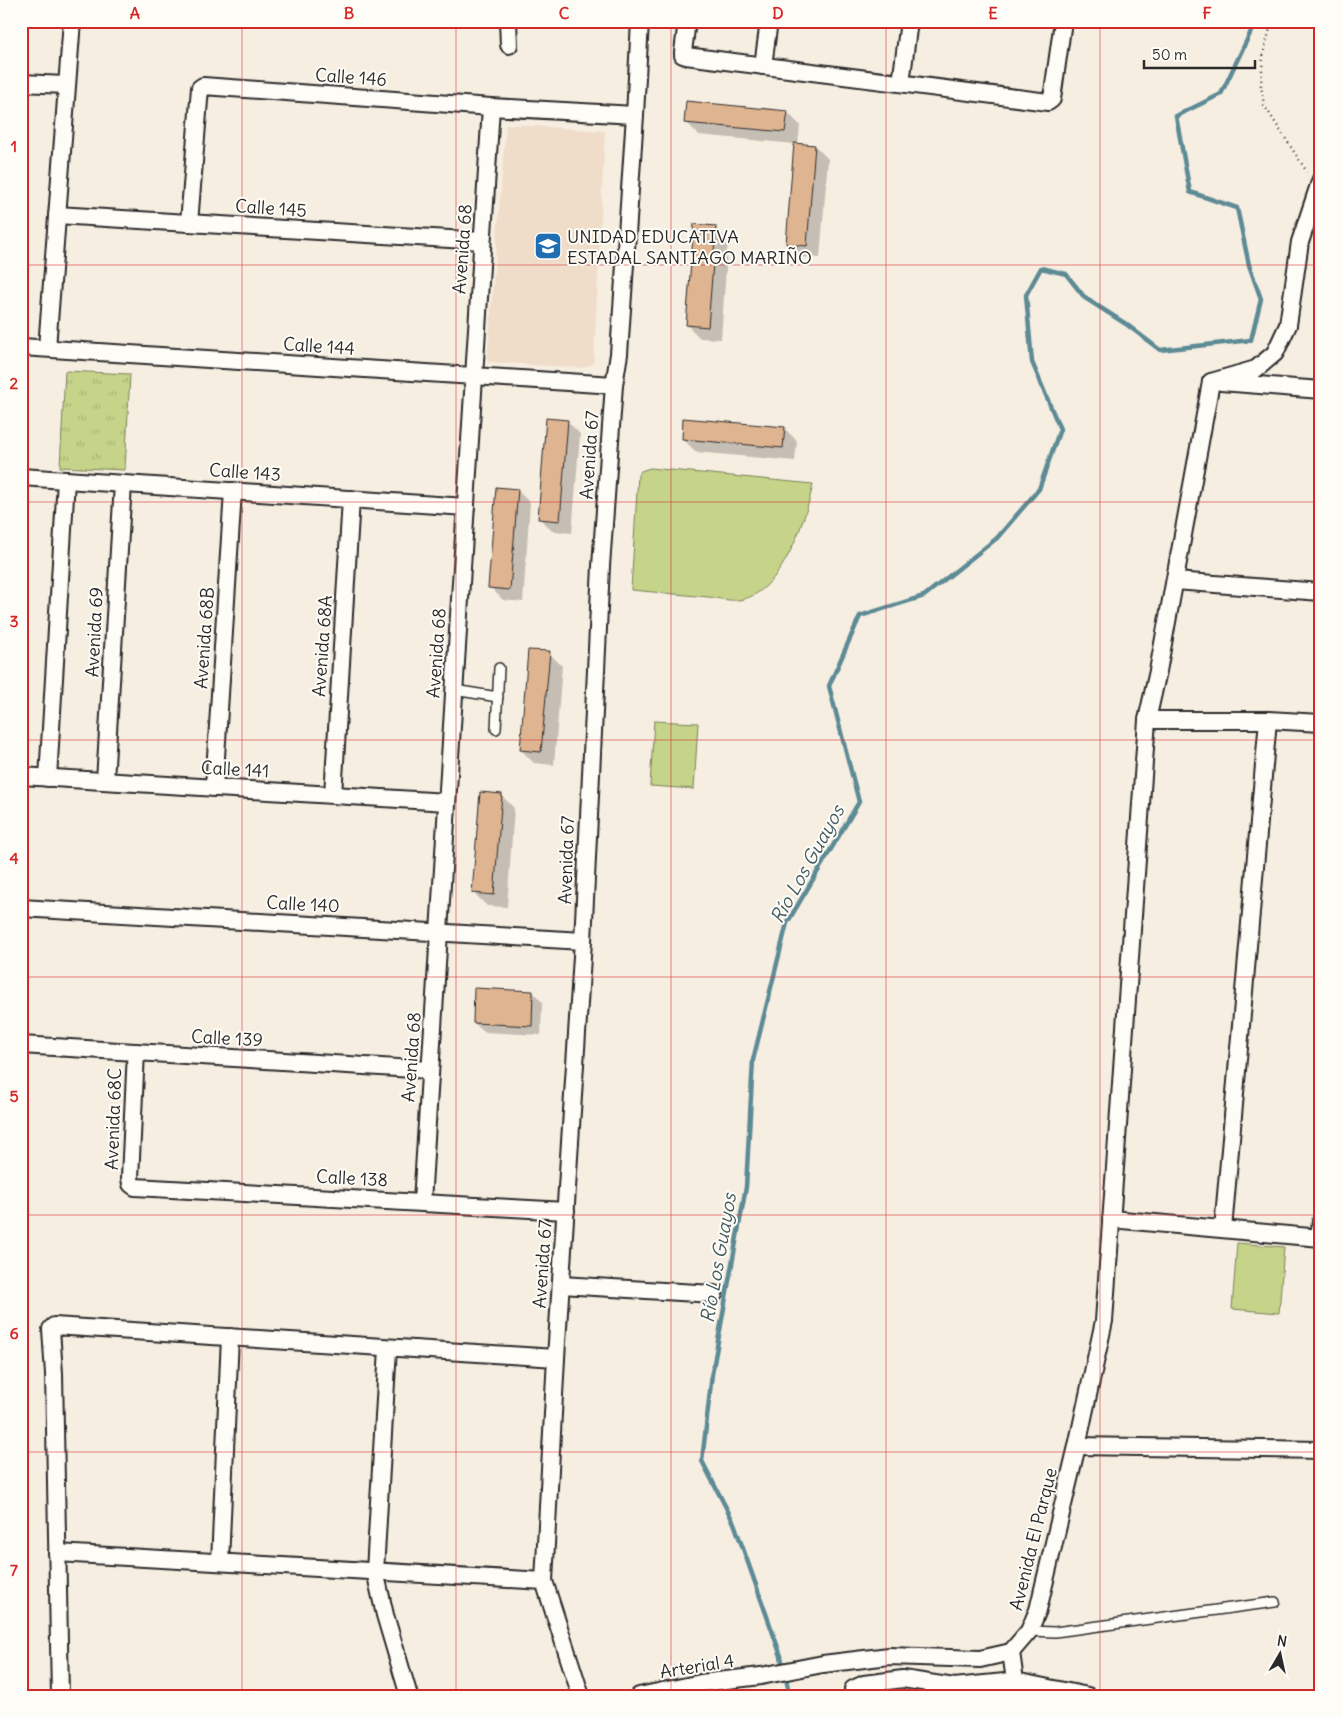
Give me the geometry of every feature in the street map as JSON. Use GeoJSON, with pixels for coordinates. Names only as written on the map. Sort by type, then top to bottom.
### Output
{"type":"FeatureCollection","features":[{"type":"Feature","properties":{"kind":"street"},"geometry":{"type":"LineString","coordinates":[[47,348],[72,21]]}},
{"type":"Feature","properties":{"kind":"street"},"geometry":{"type":"LineString","coordinates":[[508,21],[510,45]]}},
{"type":"Feature","properties":{"kind":"street","name":"Avenida 67"},"geometry":{"type":"LineString","coordinates":[[581,1696],[544,1581],[556,1358],[583,941],[601,566],[614,385],[619,354],[636,115],[640,21]]}},
{"type":"Feature","properties":{"kind":"street"},"geometry":{"type":"LineString","coordinates":[[687,21],[683,52],[683,55],[686,56],[1048,102],[1052,101],[1063,21]]}},
{"type":"Feature","properties":{"kind":"street"},"geometry":{"type":"LineString","coordinates":[[763,66],[769,21]]}},
{"type":"Feature","properties":{"kind":"street"},"geometry":{"type":"LineString","coordinates":[[902,83],[909,21]]}},
{"type":"Feature","properties":{"kind":"street"},"geometry":{"type":"LineString","coordinates":[[21,83],[66,85]]}},
{"type":"Feature","properties":{"kind":"street","name":"Calle 146"},"geometry":{"type":"LineString","coordinates":[[189,223],[200,88],[203,86],[491,107],[636,115]]}},
{"type":"Feature","properties":{"kind":"street","name":"Avenida 68"},"geometry":{"type":"LineString","coordinates":[[422,1202],[491,107]]}},
{"type":"Feature","properties":{"kind":"street"},"geometry":{"type":"LineString","coordinates":[[1211,382],[1256,368],[1275,353],[1288,325],[1300,242],[1315,212],[1319,184]]}},
{"type":"Feature","properties":{"kind":"street","name":"Calle 145"},"geometry":{"type":"LineString","coordinates":[[57,214],[482,241]]}},
{"type":"Feature","properties":{"kind":"street","name":"Calle 144"},"geometry":{"type":"LineString","coordinates":[[21,347],[614,385]]}},
{"type":"Feature","properties":{"kind":"street"},"geometry":{"type":"LineString","coordinates":[[1211,382],[1321,390]]}},
{"type":"Feature","properties":{"kind":"street","name":"Avenida El Parque"},"geometry":{"type":"LineString","coordinates":[[1011,1652],[1029,1631],[1038,1610],[1077,1446],[1104,1321],[1148,720],[1211,382]]}},
{"type":"Feature","properties":{"kind":"street","name":"Calle 143"},"geometry":{"type":"LineString","coordinates":[[21,477],[466,507]]}},
{"type":"Feature","properties":{"kind":"street"},"geometry":{"type":"LineString","coordinates":[[48,778],[66,480]]}},
{"type":"Feature","properties":{"kind":"street","name":"Avenida 69"},"geometry":{"type":"LineString","coordinates":[[105,781],[122,484]]}},
{"type":"Feature","properties":{"kind":"street","name":"Avenida 68B"},"geometry":{"type":"LineString","coordinates":[[214,788],[233,491]]}},
{"type":"Feature","properties":{"kind":"street","name":"Avenida 68A"},"geometry":{"type":"LineString","coordinates":[[332,795],[351,499]]}},
{"type":"Feature","properties":{"kind":"street"},"geometry":{"type":"LineString","coordinates":[[1175,581],[1321,592]]}},
{"type":"Feature","properties":{"kind":"street"},"geometry":{"type":"LineString","coordinates":[[1148,720],[1268,720],[1321,724]]}},
{"type":"Feature","properties":{"kind":"street"},"geometry":{"type":"LineString","coordinates":[[1223,1229],[1268,720]]}},
{"type":"Feature","properties":{"kind":"street","name":"Calle 141"},"geometry":{"type":"LineString","coordinates":[[21,776],[447,802]]}},
{"type":"Feature","properties":{"kind":"street","name":"Calle 140"},"geometry":{"type":"LineString","coordinates":[[21,908],[583,941]]}},
{"type":"Feature","properties":{"kind":"street","name":"Calle 139"},"geometry":{"type":"LineString","coordinates":[[21,1045],[430,1070]]}},
{"type":"Feature","properties":{"kind":"street","name":"Avenida 68C"},"geometry":{"type":"LineString","coordinates":[[135,1186],[131,1184],[130,1178],[136,1052]]}},
{"type":"Feature","properties":{"kind":"street","name":"Calle 138"},"geometry":{"type":"LineString","coordinates":[[135,1186],[566,1211]]}},
{"type":"Feature","properties":{"kind":"street"},"geometry":{"type":"LineString","coordinates":[[1111,1219],[1320,1238],[1321,1221]]}},
{"type":"Feature","properties":{"kind":"street"},"geometry":{"type":"LineString","coordinates":[[561,1285],[714,1294]]}},
{"type":"Feature","properties":{"kind":"street"},"geometry":{"type":"LineString","coordinates":[[60,1696],[54,1374],[51,1329],[54,1326],[556,1358]]}},
{"type":"Feature","properties":{"kind":"street"},"geometry":{"type":"LineString","coordinates":[[220,1562],[230,1337]]}},
{"type":"Feature","properties":{"kind":"street"},"geometry":{"type":"LineString","coordinates":[[388,1348],[375,1571],[385,1615],[409,1696]]}},
{"type":"Feature","properties":{"kind":"street"},"geometry":{"type":"LineString","coordinates":[[1077,1446],[1321,1450]]}},
{"type":"Feature","properties":{"kind":"street"},"geometry":{"type":"LineString","coordinates":[[57,1553],[544,1581]]}},
{"type":"Feature","properties":{"kind":"street"},"geometry":{"type":"LineString","coordinates":[[1011,1652],[1015,1681]]}},
{"type":"Feature","properties":{"kind":"street","name":"Arterial 4"},"geometry":{"type":"LineString","coordinates":[[639,1696],[701,1683],[761,1676],[823,1664],[888,1656],[980,1659],[1011,1652]]}},
{"type":"Feature","properties":{"kind":"street"},"geometry":{"type":"LineString","coordinates":[[853,1689],[864,1684],[903,1679],[933,1690],[1015,1681],[1088,1696]]}},
{"type":"Feature","properties":{"kind":"lane"},"geometry":{"type":"LineString","coordinates":[[496,729],[499,668]]}},
{"type":"Feature","properties":{"kind":"lane"},"geometry":{"type":"LineString","coordinates":[[454,690],[498,697]]}},
{"type":"Feature","properties":{"kind":"lane"},"geometry":{"type":"LineString","coordinates":[[1029,1631],[1055,1632],[1275,1602]]}},
{"type":"Feature","properties":{"kind":"path"},"geometry":{"type":"LineString","coordinates":[[1272,21],[1264,55],[1261,85],[1264,105],[1319,184]]}},
{"type":"Feature","properties":{"kind":"shaded area","name":"UNIDAD EDUCATIVA ESTADAL SANTIAGO MARIÑO"},"geometry":{"type":"Polygon","coordinates":[[[506,124],[605,131],[594,362],[582,368],[487,362],[506,124]]]}},
{"type":"Feature","properties":{"kind":"green space"},"geometry":{"type":"Polygon","coordinates":[[[65,371],[130,374],[125,470],[60,467],[65,371]]]}},
{"type":"Feature","properties":{"kind":"green space"},"geometry":{"type":"Polygon","coordinates":[[[650,468],[813,484],[798,535],[779,571],[767,585],[753,595],[738,600],[631,590],[638,475],[641,471],[650,468]]]}},
{"type":"Feature","properties":{"kind":"green space"},"geometry":{"type":"Polygon","coordinates":[[[654,721],[698,723],[694,789],[650,786],[654,721]]]}},
{"type":"Feature","properties":{"kind":"green space"},"geometry":{"type":"Polygon","coordinates":[[[1237,1243],[1284,1247],[1279,1313],[1232,1309],[1237,1243]]]}},
{"type":"Feature","properties":{"kind":"building"},"geometry":{"type":"Polygon","coordinates":[[[686,101],[788,111],[785,132],[684,123],[686,101]]]}},
{"type":"Feature","properties":{"kind":"building"},"geometry":{"type":"Polygon","coordinates":[[[794,143],[815,145],[807,246],[786,244],[794,143]]]}},
{"type":"Feature","properties":{"kind":"building"},"geometry":{"type":"Polygon","coordinates":[[[694,224],[716,226],[708,327],[686,325],[694,224]]]}},
{"type":"Feature","properties":{"kind":"building"},"geometry":{"type":"Polygon","coordinates":[[[546,418],[568,420],[560,521],[538,519],[546,418]]]}},
{"type":"Feature","properties":{"kind":"building"},"geometry":{"type":"Polygon","coordinates":[[[683,418],[785,427],[783,448],[682,439],[683,418]]]}},
{"type":"Feature","properties":{"kind":"building"},"geometry":{"type":"Polygon","coordinates":[[[496,487],[518,489],[510,590],[488,588],[496,487]]]}},
{"type":"Feature","properties":{"kind":"building"},"geometry":{"type":"Polygon","coordinates":[[[528,650],[550,651],[541,752],[520,750],[528,650]]]}},
{"type":"Feature","properties":{"kind":"building"},"geometry":{"type":"Polygon","coordinates":[[[480,792],[502,794],[494,895],[472,893],[480,792]]]}},
{"type":"Feature","properties":{"kind":"building"},"geometry":{"type":"Polygon","coordinates":[[[474,988],[533,991],[532,1026],[473,1023],[474,988]]]}},
{"type":"Feature","properties":{"kind":"waterway","name":"Río Los Guayos"},"geometry":{"type":"LineString","coordinates":[[783,1668],[781,1656],[734,1523],[702,1461],[712,1374],[746,1187],[753,1060],[787,923],[859,802],[829,686],[860,616],[924,596],[997,538],[1039,489],[1060,429],[1032,362],[1026,295],[1041,268],[1066,274],[1085,298],[1126,324],[1160,350],[1251,340],[1261,299],[1249,265],[1237,208],[1190,192],[1176,116],[1221,94],[1256,21]]}},
{"type":"Feature","properties":{"kind":"waterway","name":"Río Los Guayos"},"geometry":{"type":"LineString","coordinates":[[785,1675],[790,1696]]}},
{"type":"Feature","properties":{"kind":"place","name":"UNIDAD EDUCATIVA ESTADAL SANTIAGO MARIÑO"},"geometry":{"type":"Point","coordinates":[548,246]}}]}
